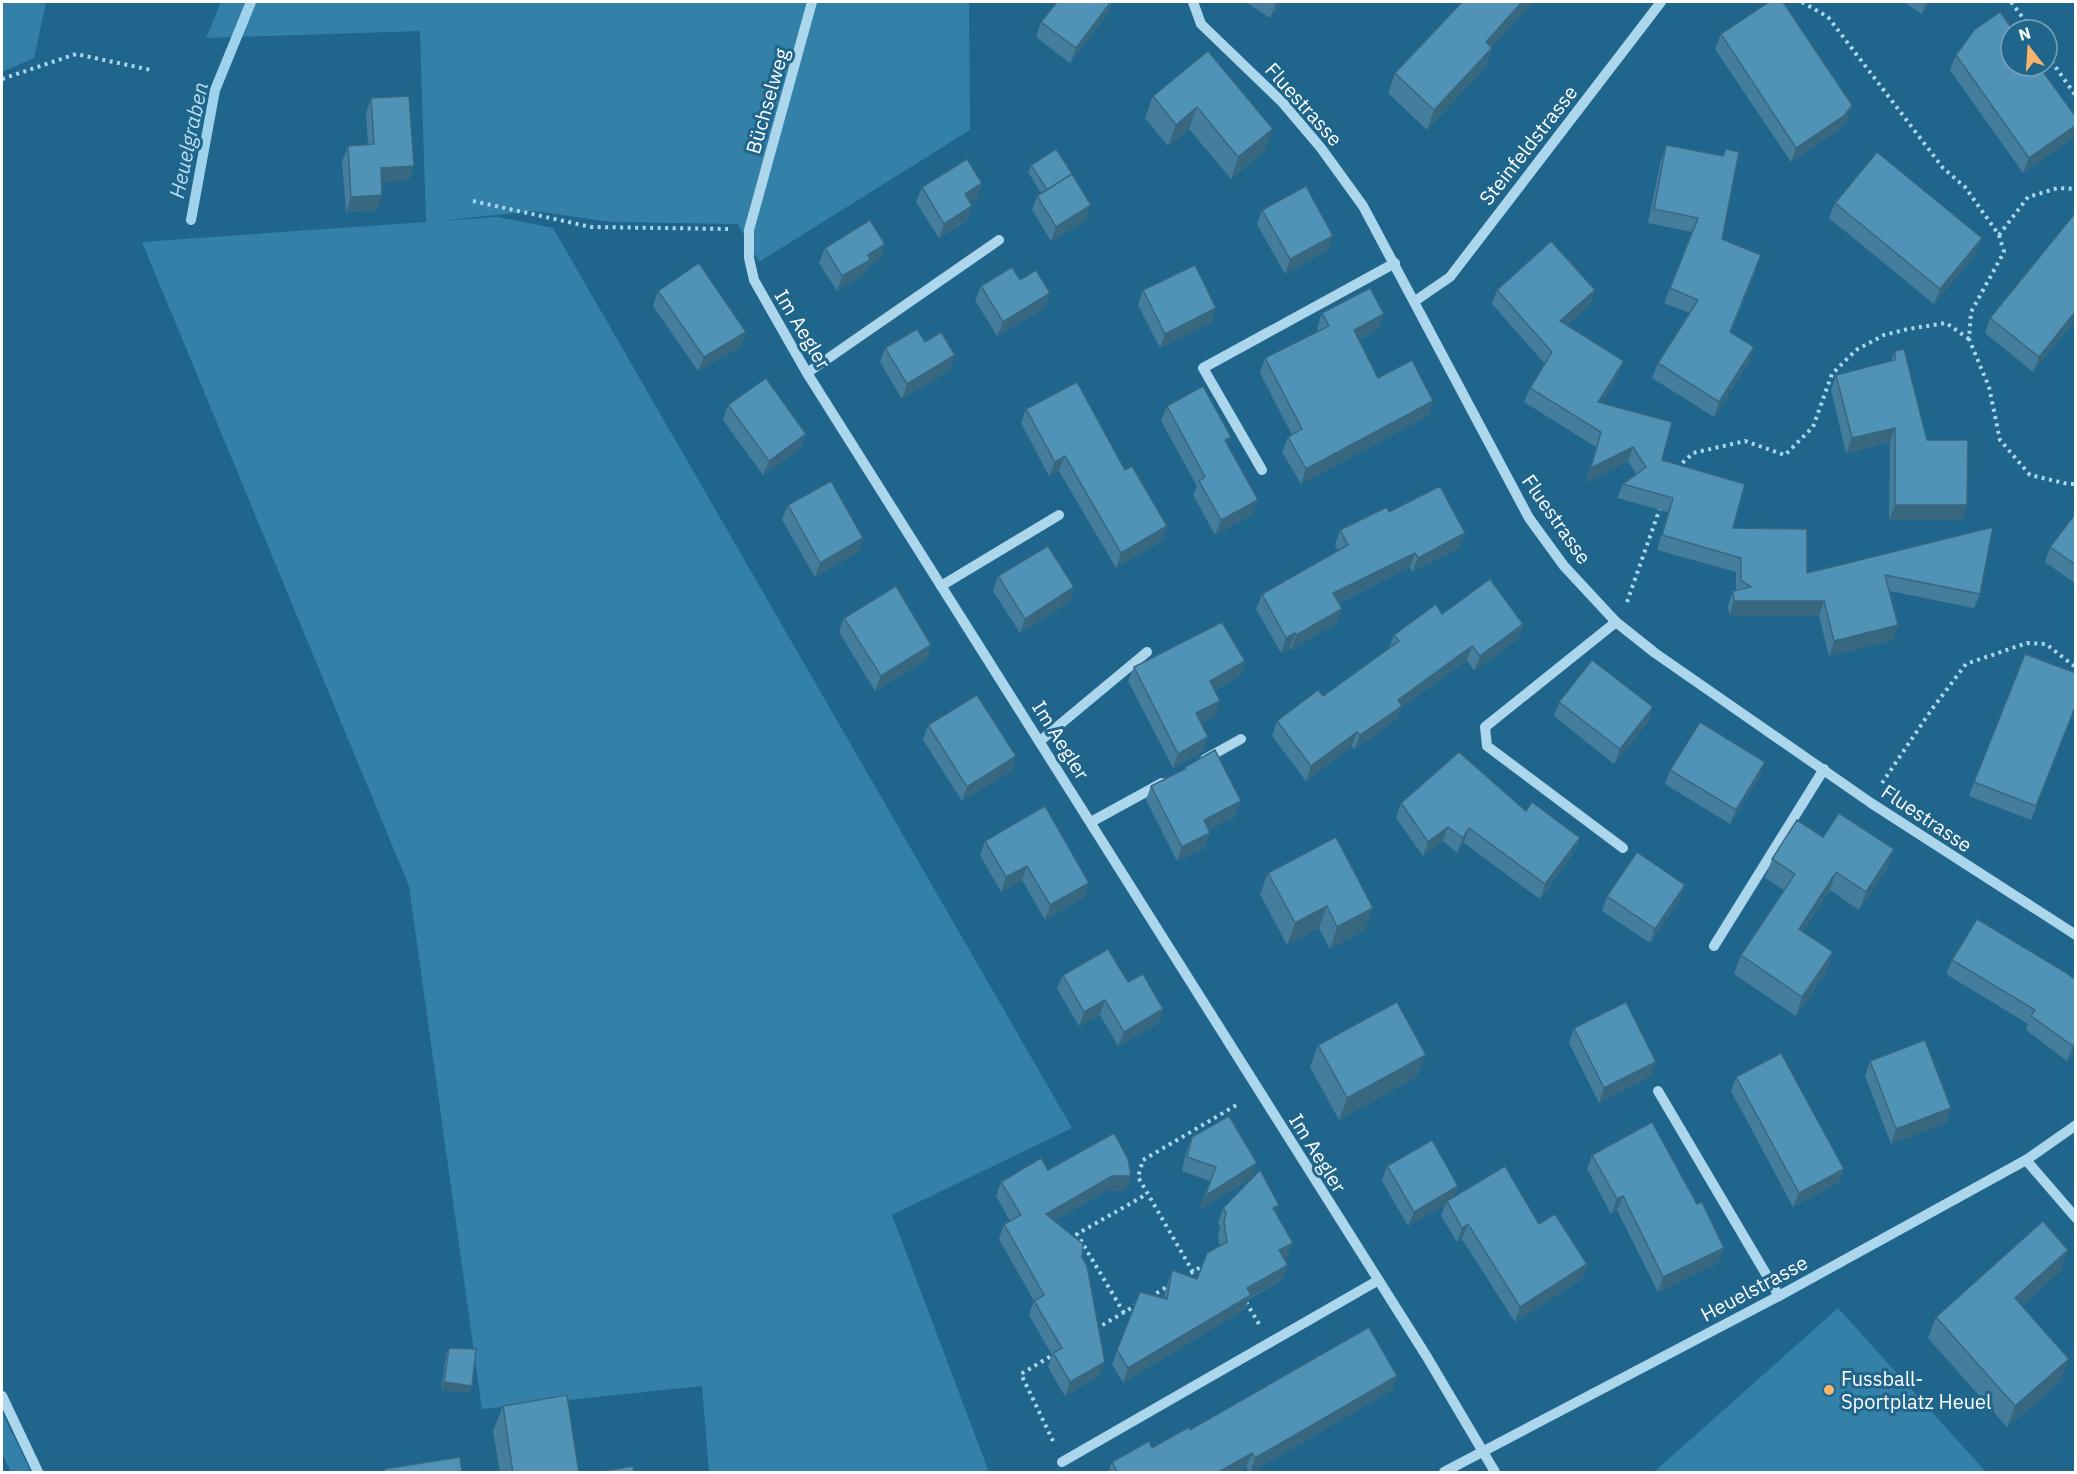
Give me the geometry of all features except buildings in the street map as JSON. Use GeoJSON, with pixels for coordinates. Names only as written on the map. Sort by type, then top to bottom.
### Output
{"type":"FeatureCollection","features":[{"type":"Feature","properties":{"kind":"street","name":"Büchselweg"},"geometry":{"type":"LineString","coordinates":[[755,209],[812,2]]}},
{"type":"Feature","properties":{"kind":"street","name":"Fluestrasse"},"geometry":{"type":"LineString","coordinates":[[1192,2],[1201,24],[1282,102],[1321,148],[1363,206],[1529,518],[1564,566],[1616,622],[1655,654],[1871,803],[2076,935]]}},
{"type":"Feature","properties":{"kind":"street","name":"Steinfeldstrasse"},"geometry":{"type":"LineString","coordinates":[[1415,301],[1450,277],[1662,2]]}},
{"type":"Feature","properties":{"kind":"street","name":"Im Aegler"},"geometry":{"type":"LineString","coordinates":[[755,209],[749,230],[749,258],[754,280],[807,373],[1427,1357],[1495,1473]]}},
{"type":"Feature","properties":{"kind":"street"},"geometry":{"type":"LineString","coordinates":[[807,373],[999,240]]}},
{"type":"Feature","properties":{"kind":"street"},"geometry":{"type":"LineString","coordinates":[[1262,470],[1203,368],[1395,263]]}},
{"type":"Feature","properties":{"kind":"street"},"geometry":{"type":"LineString","coordinates":[[941,586],[1059,515]]}},
{"type":"Feature","properties":{"kind":"street"},"geometry":{"type":"LineString","coordinates":[[1616,622],[1485,727],[1487,746],[1623,848]]}},
{"type":"Feature","properties":{"kind":"street"},"geometry":{"type":"LineString","coordinates":[[1040,741],[1147,652]]}},
{"type":"Feature","properties":{"kind":"street"},"geometry":{"type":"LineString","coordinates":[[1191,767],[1242,739]]}},
{"type":"Feature","properties":{"kind":"street"},"geometry":{"type":"LineString","coordinates":[[1714,946],[1824,769]]}},
{"type":"Feature","properties":{"kind":"street"},"geometry":{"type":"LineString","coordinates":[[1091,822],[1171,778]]}},
{"type":"Feature","properties":{"kind":"street"},"geometry":{"type":"LineString","coordinates":[[1658,1090],[1779,1296]]}},
{"type":"Feature","properties":{"kind":"street","name":"Heuelstrasse"},"geometry":{"type":"LineString","coordinates":[[1444,1473],[1779,1296],[2026,1160],[2076,1125]]}},
{"type":"Feature","properties":{"kind":"street"},"geometry":{"type":"LineString","coordinates":[[2026,1160],[2076,1218]]}},
{"type":"Feature","properties":{"kind":"street"},"geometry":{"type":"LineString","coordinates":[[1062,1462],[1377,1281]]}},
{"type":"Feature","properties":{"kind":"street"},"geometry":{"type":"LineString","coordinates":[[2,1396],[38,1473]]}},
{"type":"Feature","properties":{"kind":"path"},"geometry":{"type":"LineString","coordinates":[[1802,2],[1828,17],[1943,168],[1965,187],[1999,235],[2004,252],[1971,312],[1969,339],[1989,387],[2000,440],[2030,475],[2076,484]]}},
{"type":"Feature","properties":{"kind":"path"},"geometry":{"type":"LineString","coordinates":[[2011,2],[2023,18]]}},
{"type":"Feature","properties":{"kind":"path"},"geometry":{"type":"LineString","coordinates":[[2,79],[76,54],[151,70]]}},
{"type":"Feature","properties":{"kind":"path"},"geometry":{"type":"LineString","coordinates":[[2059,72],[2076,96]]}},
{"type":"Feature","properties":{"kind":"path"},"geometry":{"type":"LineString","coordinates":[[1999,235],[2028,197],[2058,188],[2076,189]]}},
{"type":"Feature","properties":{"kind":"path"},"geometry":{"type":"LineString","coordinates":[[473,201],[591,227],[749,230]]}},
{"type":"Feature","properties":{"kind":"path"},"geometry":{"type":"LineString","coordinates":[[1672,473],[1693,453],[1745,441],[1785,455],[1813,428],[1832,374],[1856,350],[1884,335],[1908,328],[1946,323],[1969,339]]}},
{"type":"Feature","properties":{"kind":"path"},"geometry":{"type":"LineString","coordinates":[[1616,622],[1629,599],[1661,504]]}},
{"type":"Feature","properties":{"kind":"path"},"geometry":{"type":"LineString","coordinates":[[1871,803],[1890,770],[1966,664],[2027,643],[2046,644],[2074,666],[2076,671]]}},
{"type":"Feature","properties":{"kind":"path"},"geometry":{"type":"LineString","coordinates":[[1193,1272],[1138,1177],[1143,1160],[1259,1092]]}},
{"type":"Feature","properties":{"kind":"path"},"geometry":{"type":"LineString","coordinates":[[1124,1313],[1077,1234],[1147,1194]]}},
{"type":"Feature","properties":{"kind":"path"},"geometry":{"type":"LineString","coordinates":[[1183,1278],[1214,1259]]}},
{"type":"Feature","properties":{"kind":"path"},"geometry":{"type":"LineString","coordinates":[[1093,1331],[1173,1283]]}},
{"type":"Feature","properties":{"kind":"path"},"geometry":{"type":"LineString","coordinates":[[1240,1292],[1270,1342]]}},
{"type":"Feature","properties":{"kind":"path"},"geometry":{"type":"LineString","coordinates":[[1062,1350],[1021,1374],[1062,1462]]}},
{"type":"Feature","properties":{"kind":"shaded area"},"geometry":{"type":"Polygon","coordinates":[[[2,2],[46,2],[34,58],[2,72],[2,2]]]}},
{"type":"Feature","properties":{"kind":"shaded area"},"geometry":{"type":"Polygon","coordinates":[[[221,2],[969,2],[970,130],[759,262],[738,224],[611,222],[534,211],[437,221],[498,217],[553,228],[1072,1128],[892,1215],[989,1472],[709,1472],[702,1386],[482,1409],[409,886],[142,242],[426,222],[420,31],[206,38],[221,2]]]}},
{"type":"Feature","properties":{"kind":"shaded area","name":"Fussball- Sportplatz Heuel"},"geometry":{"type":"Polygon","coordinates":[[[1838,1308],[1986,1472],[1654,1472],[1838,1308]]]}},
{"type":"Feature","properties":{"kind":"shaded area"},"geometry":{"type":"Polygon","coordinates":[[[2,1412],[31,1472],[11,1472],[2,1453],[2,1412]]]}},
{"type":"Feature","properties":{"kind":"waterway","name":"Heuelgraben"},"geometry":{"type":"LineString","coordinates":[[191,220],[215,90],[251,2]]}},
{"type":"Feature","properties":{"kind":"place","name":"Fussball- Sportplatz Heuel"},"geometry":{"type":"Point","coordinates":[1829,1390]}}]}
